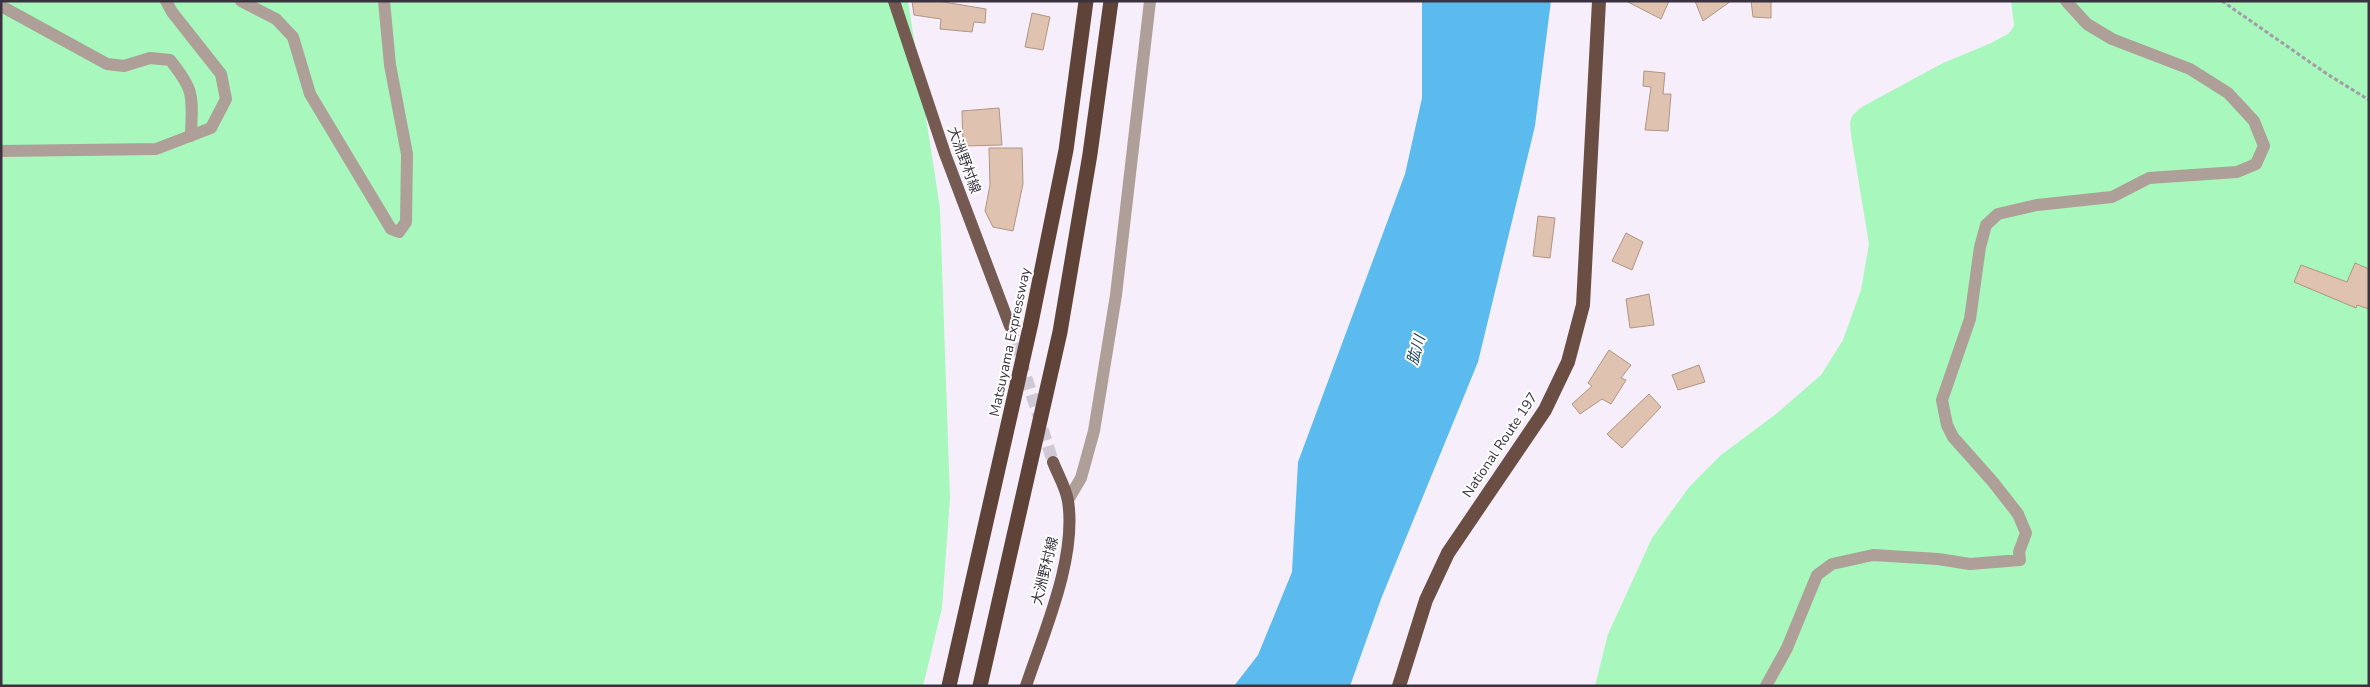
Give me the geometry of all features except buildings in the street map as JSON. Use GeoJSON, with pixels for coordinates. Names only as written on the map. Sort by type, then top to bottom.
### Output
{"type":"FeatureCollection","features":[{"type":"Feature","properties":{"kind":"highway","name":"Matsuyama Expressway"},"geometry":{"type":"LineString","coordinates":[[949,686],[1031,323],[1066,150],[1086,1]]}},
{"type":"Feature","properties":{"kind":"highway"},"geometry":{"type":"LineString","coordinates":[[980,686],[1060,332],[1090,154],[1111,1]]}},
{"type":"Feature","properties":{"kind":"highway","name":"National Route 197"},"geometry":{"type":"LineString","coordinates":[[1399,686],[1426,600],[1448,553],[1545,410],[1568,362],[1582,305],[1599,1]]}},
{"type":"Feature","properties":{"kind":"main road","name":"大洲野村線"},"geometry":{"type":"LineString","coordinates":[[894,1],[945,154],[1010,326]]}},
{"type":"Feature","properties":{"kind":"main road","name":"大洲野村線"},"geometry":{"type":"LineString","coordinates":[[1026,686],[1063,572],[1070,532],[1068,500],[1053,462]]}},
{"type":"Feature","properties":{"kind":"street"},"geometry":{"type":"LineString","coordinates":[[1,151],[156,149],[211,128],[226,99],[221,74],[172,12],[166,1]]}},
{"type":"Feature","properties":{"kind":"street"},"geometry":{"type":"LineString","coordinates":[[240,1],[276,19],[293,37],[310,94],[392,229],[399,232],[406,222],[407,154],[390,65],[384,1]]}},
{"type":"Feature","properties":{"kind":"street"},"geometry":{"type":"LineString","coordinates":[[1068,500],[1081,478],[1096,421],[1116,295],[1150,1]]}},
{"type":"Feature","properties":{"kind":"street"},"geometry":{"type":"LineString","coordinates":[[1766,686],[1787,648],[1817,575],[1832,564],[1872,555],[1938,559],[1970,564],[2020,560],[2020,552],[2026,532],[2018,514],[1993,482],[1952,437],[1947,425],[1942,400],[1970,319],[1980,247],[1986,225],[1998,214],[2037,205],[2112,197],[2149,178],[2238,172],[2256,164],[2264,146],[2254,122],[2228,93],[2190,69],[2112,39],[2087,24],[2066,1]]}},
{"type":"Feature","properties":{"kind":"street"},"geometry":{"type":"LineString","coordinates":[[1,6],[107,64],[124,66],[150,58],[170,60],[185,79],[192,92],[191,136]]}},
{"type":"Feature","properties":{"kind":"path"},"geometry":{"type":"LineString","coordinates":[[2222,1],[2327,74],[2369,100]]}},
{"type":"Feature","properties":{"kind":"green space"},"geometry":{"type":"Polygon","coordinates":[[[1,1],[908,1],[940,208],[950,498],[942,608],[923,686],[1,686],[1,1]]]}},
{"type":"Feature","properties":{"kind":"green space"},"geometry":{"type":"Polygon","coordinates":[[[2011,1],[2369,1],[2369,686],[1595,686],[1608,634],[1652,538],[1690,486],[1721,455],[1776,414],[1821,375],[1843,340],[1861,290],[1869,244],[1851,135],[1850,123],[1852,116],[1860,108],[1941,64],[2008,34],[2014,26],[2011,1]]]}},
{"type":"Feature","properties":{"kind":"water","name":"肱川"},"geometry":{"type":"Polygon","coordinates":[[[1422,1],[1551,1],[1535,126],[1478,362],[1381,599],[1350,686],[1234,686],[1258,655],[1292,572],[1298,462],[1405,174],[1422,98],[1422,1]]]}},
{"type":"Feature","properties":{"kind":"tunnel"},"geometry":{"type":"LineString","coordinates":[[1010,326],[1053,462]]}}]}
